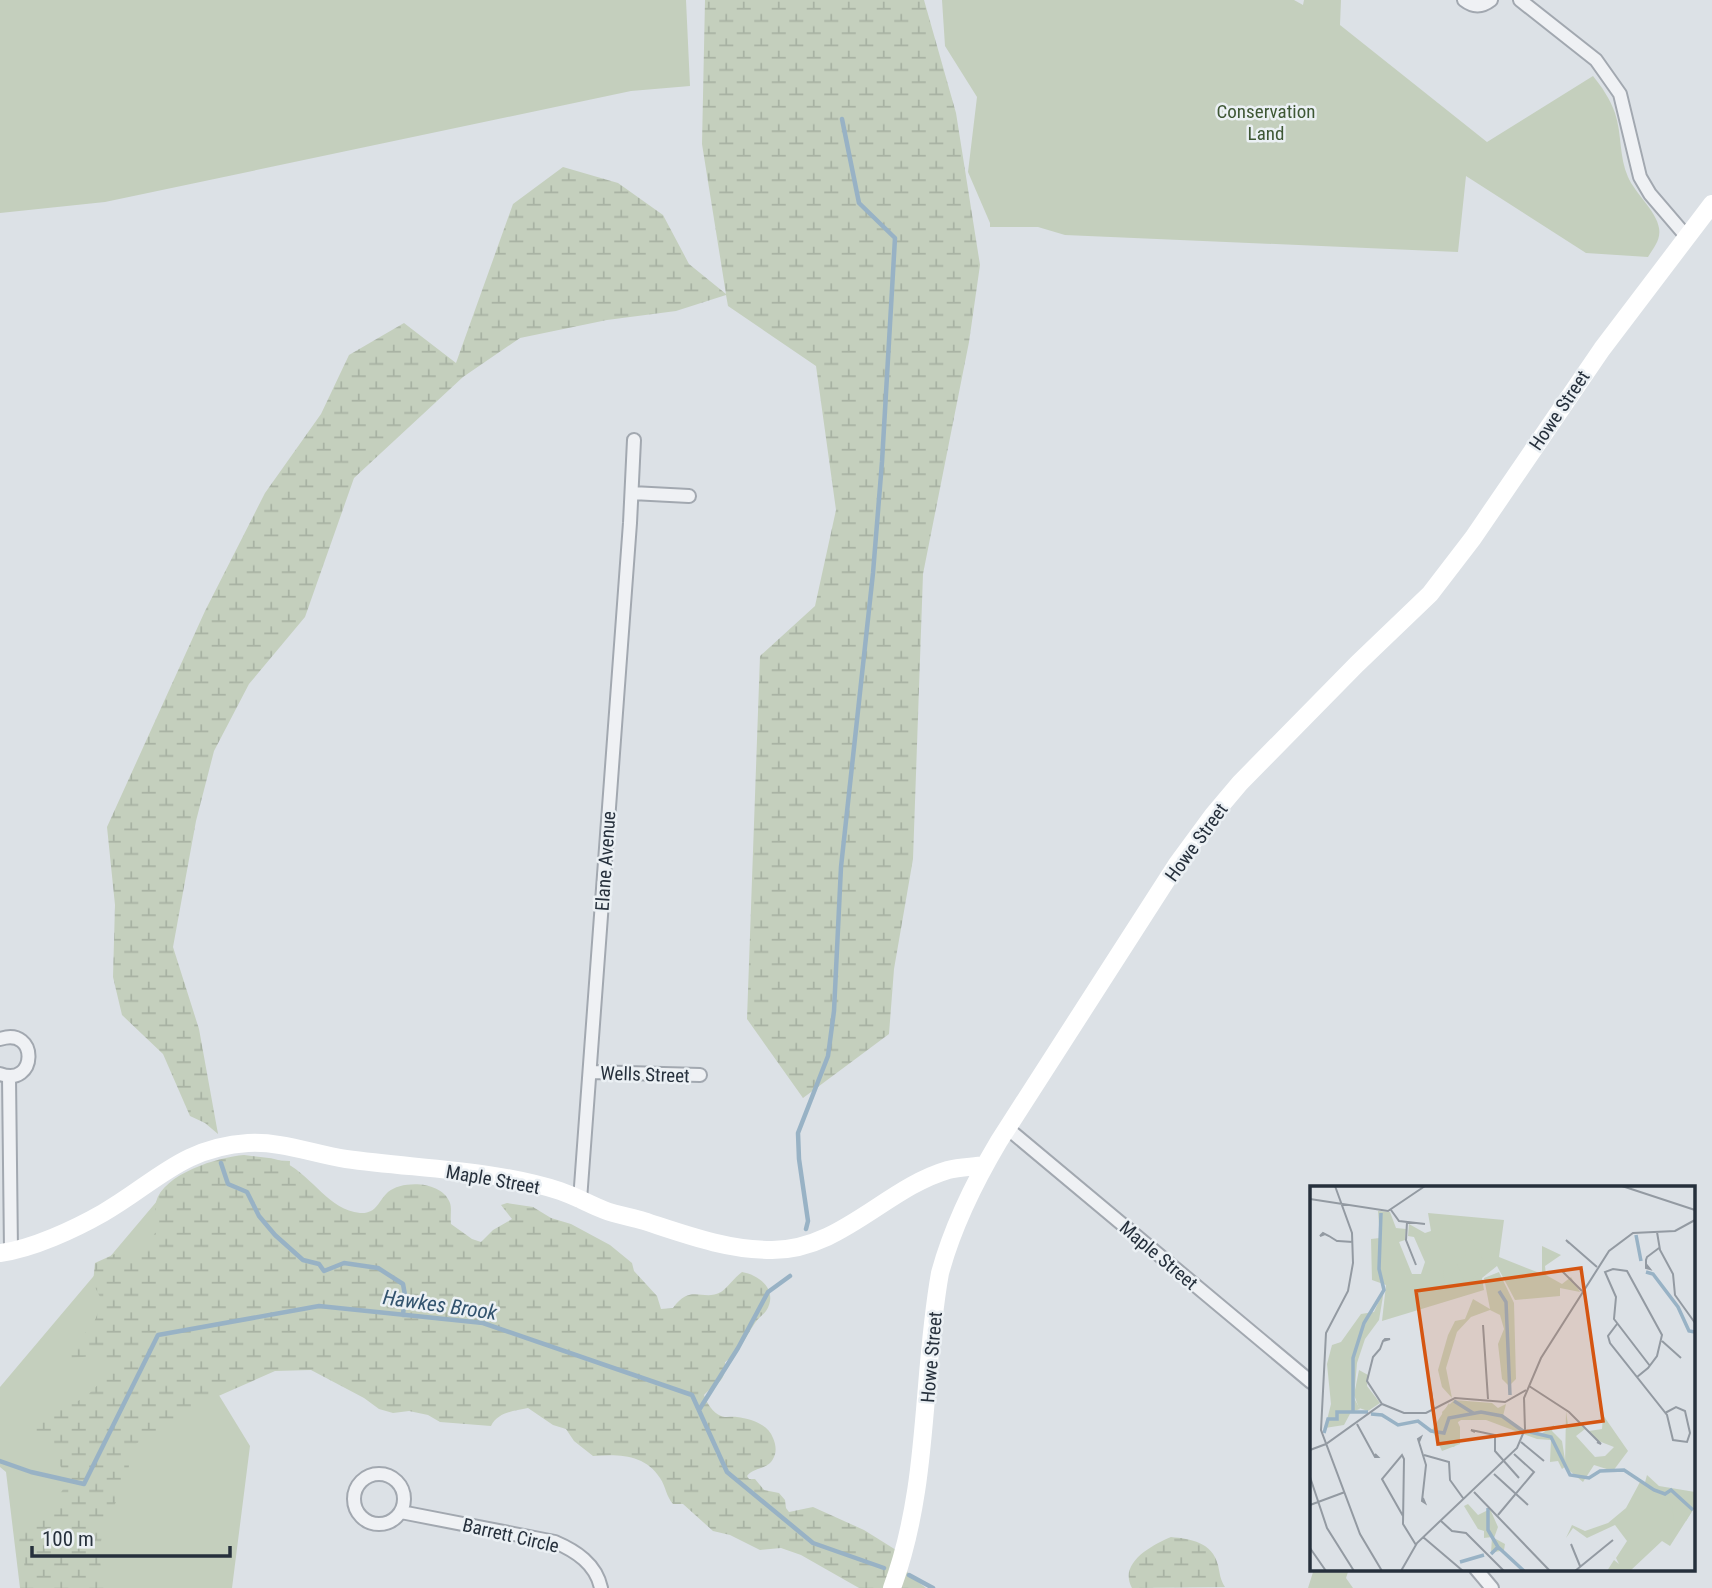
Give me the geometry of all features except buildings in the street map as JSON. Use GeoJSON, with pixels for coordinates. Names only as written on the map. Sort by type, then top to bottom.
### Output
{"type":"FeatureCollection","features":[{"type":"Feature","properties":{"kind":"street"},"geometry":{"type":"LineString","coordinates":[[1464,0],[1479,6],[1491,0]]}},
{"type":"Feature","properties":{"kind":"street"},"geometry":{"type":"LineString","coordinates":[[1520,0],[1596,60],[1620,93],[1640,177],[1650,194],[1686,236]]}},
{"type":"Feature","properties":{"kind":"street","name":"Howe Street"},"geometry":{"type":"LineString","coordinates":[[892,1588],[905,1551],[914,1510],[940,1272],[948,1243],[972,1187],[985,1165],[1177,864],[1213,815],[1240,783],[1430,594],[1473,538],[1602,349],[1712,204]]}},
{"type":"Feature","properties":{"kind":"street","name":"Elane Avenue"},"geometry":{"type":"LineString","coordinates":[[580,1200],[634,440]]}},
{"type":"Feature","properties":{"kind":"street"},"geometry":{"type":"LineString","coordinates":[[632,493],[689,496]]}},
{"type":"Feature","properties":{"kind":"street"},"geometry":{"type":"LineString","coordinates":[[0,1039],[17,1038],[24,1043],[29,1059],[24,1070],[4,1075],[6,1252]]}},
{"type":"Feature","properties":{"kind":"street","name":"Wells Street"},"geometry":{"type":"LineString","coordinates":[[590,1072],[700,1075]]}},
{"type":"Feature","properties":{"kind":"street","name":"Maple Street"},"geometry":{"type":"LineString","coordinates":[[1007,1128],[1310,1381]]}},
{"type":"Feature","properties":{"kind":"street","name":"Maple Street"},"geometry":{"type":"LineString","coordinates":[[6,1252],[46,1239],[102,1214],[173,1165],[191,1156],[210,1149],[245,1143],[286,1145],[336,1158],[500,1176],[561,1192],[606,1211],[696,1239],[744,1249],[777,1250],[811,1242],[843,1230],[914,1185],[948,1170],[985,1165]]}},
{"type":"Feature","properties":{"kind":"street","name":"Barrett Circle"},"geometry":{"type":"LineString","coordinates":[[401,1512],[404,1496],[402,1489],[391,1477],[368,1477],[357,1489],[355,1505],[358,1512],[372,1522],[388,1522],[401,1512],[555,1542],[575,1550],[593,1569],[601,1588]]}},
{"type":"Feature","properties":{"kind":"street"},"geometry":{"type":"LineString","coordinates":[[1477,1570],[1492,1588]]}},
{"type":"Feature","properties":{"kind":"green space"},"geometry":{"type":"Polygon","coordinates":[[[0,0],[686,0],[690,86],[631,91],[105,202],[0,213],[0,0]]]}},
{"type":"Feature","properties":{"kind":"green space"},"geometry":{"type":"Polygon","coordinates":[[[705,0],[924,0],[956,113],[980,265],[969,342],[923,574],[913,859],[894,969],[889,1034],[803,1098],[747,1019],[760,656],[815,606],[836,510],[816,366],[728,306],[726,295],[676,311],[607,320],[520,338],[463,377],[354,478],[305,617],[249,684],[214,751],[196,821],[173,947],[199,1029],[218,1134],[205,1123],[190,1116],[163,1054],[122,1015],[113,977],[115,905],[107,827],[205,611],[265,493],[321,414],[349,355],[404,323],[456,363],[513,204],[563,167],[618,183],[663,215],[689,264],[726,294],[702,144],[705,0]]]}},
{"type":"Feature","properties":{"kind":"green space","name":"Conservation Land"},"geometry":{"type":"Polygon","coordinates":[[[942,0],[1294,0],[1303,5],[1304,0],[1341,0],[1340,25],[1487,142],[1593,76],[1613,108],[1625,169],[1657,222],[1658,240],[1648,257],[1586,253],[1466,176],[1458,252],[1065,235],[1038,227],[990,227],[968,172],[977,97],[945,46],[942,0]]]}},
{"type":"Feature","properties":{"kind":"green space"},"geometry":{"type":"Polygon","coordinates":[[[244,1155],[271,1158],[286,1163],[330,1200],[349,1211],[360,1213],[374,1209],[388,1192],[395,1188],[412,1184],[431,1187],[439,1190],[450,1203],[451,1224],[481,1242],[493,1230],[512,1219],[501,1205],[507,1203],[533,1207],[610,1245],[632,1263],[634,1271],[657,1296],[661,1309],[673,1308],[686,1296],[715,1295],[742,1272],[761,1280],[770,1297],[766,1311],[756,1321],[738,1350],[725,1362],[722,1378],[704,1395],[706,1401],[718,1415],[753,1421],[771,1433],[776,1448],[773,1459],[747,1476],[749,1479],[755,1479],[764,1490],[779,1493],[789,1512],[813,1507],[864,1530],[896,1550],[909,1575],[926,1588],[859,1588],[801,1555],[781,1548],[760,1550],[730,1535],[713,1531],[683,1504],[673,1504],[660,1478],[647,1464],[630,1457],[593,1456],[574,1441],[566,1429],[553,1425],[528,1408],[502,1415],[491,1426],[440,1422],[428,1415],[409,1411],[393,1413],[379,1409],[311,1370],[275,1371],[198,1405],[170,1432],[130,1447],[126,1480],[106,1523],[100,1546],[106,1588],[20,1588],[25,1573],[18,1545],[22,1532],[46,1510],[66,1485],[53,1452],[28,1427],[42,1415],[83,1398],[107,1371],[106,1362],[95,1356],[70,1358],[69,1353],[70,1346],[92,1327],[100,1308],[100,1297],[93,1283],[95,1263],[119,1252],[145,1247],[158,1229],[156,1202],[169,1183],[180,1175],[207,1163],[244,1155]]]}},
{"type":"Feature","properties":{"kind":"green space"},"geometry":{"type":"Polygon","coordinates":[[[250,1159],[290,1161],[281,1346],[217,1392],[250,1446],[232,1588],[20,1588],[6,1472],[0,1467],[0,1387],[163,1194],[250,1159]]]}},
{"type":"Feature","properties":{"kind":"green space"},"geometry":{"type":"Polygon","coordinates":[[[1171,1537],[1200,1543],[1211,1551],[1225,1587],[1132,1588],[1129,1579],[1133,1563],[1147,1550],[1171,1537]]]}},
{"type":"Feature","properties":{"kind":"green space"},"geometry":{"type":"Polygon","coordinates":[[[1314,1570],[1349,1570],[1346,1578],[1353,1588],[1308,1588],[1314,1570]]]}},
{"type":"Feature","properties":{"kind":"waterway"},"geometry":{"type":"LineString","coordinates":[[806,1229],[808,1221],[798,1133],[828,1056],[834,1011],[841,867],[873,573],[882,462],[895,238],[859,203],[842,119]]}},
{"type":"Feature","properties":{"kind":"waterway"},"geometry":{"type":"LineString","coordinates":[[221,1163],[228,1184],[247,1192],[259,1216],[275,1235],[303,1260],[319,1264],[324,1271],[344,1263],[378,1268],[403,1284],[403,1315]]}},
{"type":"Feature","properties":{"kind":"waterway"},"geometry":{"type":"LineString","coordinates":[[699,1410],[738,1348],[768,1292],[790,1276]]}},
{"type":"Feature","properties":{"kind":"waterway","name":"Hawkes Brook"},"geometry":{"type":"LineString","coordinates":[[0,1461],[31,1472],[84,1484],[158,1335],[319,1306],[483,1323],[692,1395],[727,1472],[813,1543],[884,1568]]}},
{"type":"Feature","properties":{"kind":"waterway","name":"Hawkes Brook"},"geometry":{"type":"LineString","coordinates":[[909,1575],[933,1588]]}}]}
